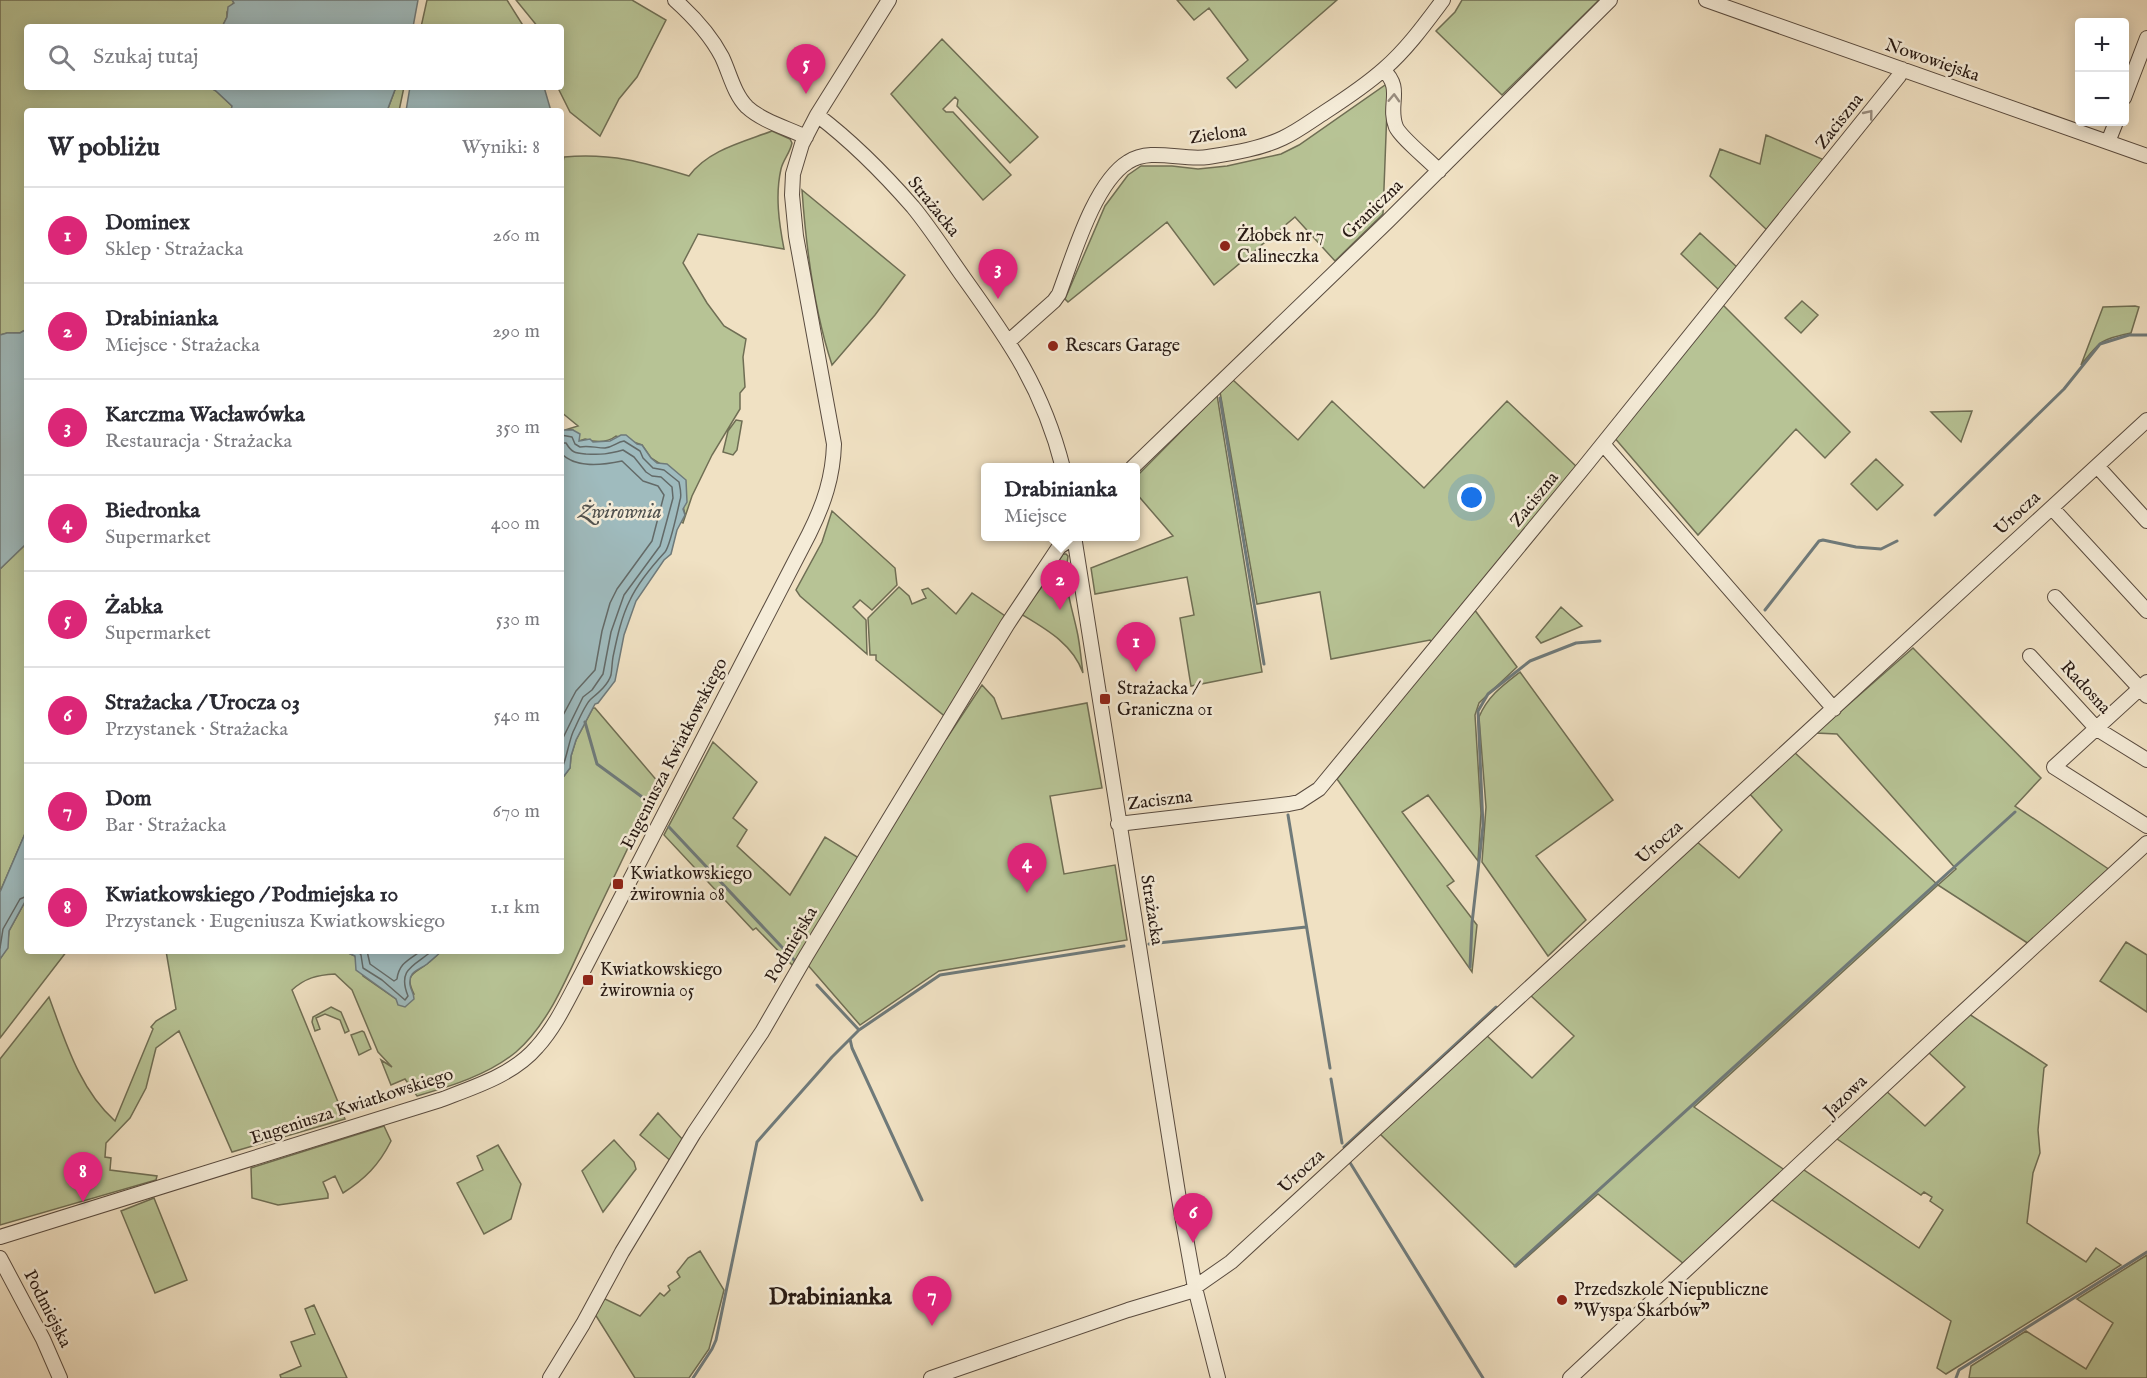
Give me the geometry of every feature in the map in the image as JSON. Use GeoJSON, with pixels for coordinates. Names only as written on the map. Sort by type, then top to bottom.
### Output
{"type":"FeatureCollection","features":[{"type":"Feature","properties":{"kind":"street"},"geometry":{"type":"LineString","coordinates":[[675,0],[699,22],[713,41],[746,106],[755,113],[806,137]]}},
{"type":"Feature","properties":{"kind":"street","name":"Eugeniusza Kwiatkowskiego"},"geometry":{"type":"LineString","coordinates":[[0,1237],[440,1100],[484,1083],[509,1070],[536,1048],[550,1031],[809,534],[826,495],[832,474],[834,444],[796,236],[792,195],[796,162],[817,115],[889,0]]}},
{"type":"Feature","properties":{"kind":"street","name":"Zielona"},"geometry":{"type":"LineString","coordinates":[[1009,341],[1059,294],[1086,221],[1103,190],[1126,163],[1149,154],[1201,158],[1268,144],[1295,132],[1383,70],[1420,31],[1443,0]]}},
{"type":"Feature","properties":{"kind":"street","name":"Graniczna"},"geometry":{"type":"LineString","coordinates":[[1137,463],[1439,171],[1610,0]]}},
{"type":"Feature","properties":{"kind":"street","name":"Nowowiejska"},"geometry":{"type":"LineString","coordinates":[[1706,0],[2147,156]]}},
{"type":"Feature","properties":{"kind":"street"},"geometry":{"type":"LineString","coordinates":[[2129,85],[2147,38]]}},
{"type":"Feature","properties":{"kind":"street","name":"Zaciszna"},"geometry":{"type":"LineString","coordinates":[[1118,824],[1289,804],[1299,802],[1319,789],[1834,159],[1899,76],[1902,69]]}},
{"type":"Feature","properties":{"kind":"street"},"geometry":{"type":"LineString","coordinates":[[1383,70],[1392,78],[1395,85],[1393,118],[1397,129],[1439,171]]}},
{"type":"Feature","properties":{"kind":"street","name":"Strażacka"},"geometry":{"type":"LineString","coordinates":[[817,115],[914,208],[1009,341],[1040,399],[1062,463]]}},
{"type":"Feature","properties":{"kind":"street"},"geometry":{"type":"LineString","coordinates":[[2110,142],[2114,126]]}},
{"type":"Feature","properties":{"kind":"street","name":"Urocza"},"geometry":{"type":"LineString","coordinates":[[1195,1288],[1231,1262],[2097,466],[2145,426]]}},
{"type":"Feature","properties":{"kind":"street"},"geometry":{"type":"LineString","coordinates":[[1603,444],[1834,709]]}},
{"type":"Feature","properties":{"kind":"street"},"geometry":{"type":"LineString","coordinates":[[2097,466],[2147,521]]}},
{"type":"Feature","properties":{"kind":"street"},"geometry":{"type":"LineString","coordinates":[[2052,508],[2147,611]]}},
{"type":"Feature","properties":{"kind":"street","name":"Podmiejska"},"geometry":{"type":"LineString","coordinates":[[550,1378],[694,1133],[762,1032],[1007,625],[1059,547],[1068,541]]}},
{"type":"Feature","properties":{"kind":"street","name":"Strażacka"},"geometry":{"type":"LineString","coordinates":[[1075,541],[1118,824],[1195,1288],[1218,1378]]}},
{"type":"Feature","properties":{"kind":"street"},"geometry":{"type":"LineString","coordinates":[[2055,597],[2144,689],[2054,767],[2147,826]]}},
{"type":"Feature","properties":{"kind":"street","name":"Radosna"},"geometry":{"type":"LineString","coordinates":[[2030,656],[2097,729],[2147,760]]}},
{"type":"Feature","properties":{"kind":"street","name":"Jazowa"},"geometry":{"type":"LineString","coordinates":[[1570,1378],[2147,843]]}},
{"type":"Feature","properties":{"kind":"street","name":"Podmiejska"},"geometry":{"type":"LineString","coordinates":[[0,1258],[43,1339],[60,1378]]}},
{"type":"Feature","properties":{"kind":"street"},"geometry":{"type":"LineString","coordinates":[[931,1378],[1195,1288]]}},
{"type":"Feature","properties":{"kind":"green space"},"geometry":{"type":"Polygon","coordinates":[[[0,0],[232,0],[234,2],[227,12],[224,24],[24,24],[24,90],[215,90],[232,106],[232,108],[24,108],[24,331],[0,335],[0,0]]]}},
{"type":"Feature","properties":{"kind":"green space"},"geometry":{"type":"Polygon","coordinates":[[[427,0],[507,0],[522,24],[422,24],[427,0]]]}},
{"type":"Feature","properties":{"kind":"green space"},"geometry":{"type":"Polygon","coordinates":[[[516,0],[632,0],[666,20],[637,77],[619,99],[600,136],[570,112],[559,90],[564,90],[564,24],[536,24],[516,0]]]}},
{"type":"Feature","properties":{"kind":"green space"},"geometry":{"type":"Polygon","coordinates":[[[1177,0],[1337,0],[1236,88],[1227,78],[1248,60],[1209,8],[1194,20],[1177,0]]]}},
{"type":"Feature","properties":{"kind":"green space"},"geometry":{"type":"Polygon","coordinates":[[[1462,0],[1599,0],[1502,95],[1436,31],[1455,12],[1462,0]]]}},
{"type":"Feature","properties":{"kind":"green space"},"geometry":{"type":"Polygon","coordinates":[[[942,39],[1038,137],[1010,163],[957,106],[958,100],[955,97],[943,109],[946,112],[953,112],[1011,175],[983,200],[891,94],[942,39]]]}},
{"type":"Feature","properties":{"kind":"green space"},"geometry":{"type":"Polygon","coordinates":[[[1388,83],[1383,214],[1335,261],[1295,217],[1214,285],[1167,222],[1068,302],[1065,299],[1105,206],[1128,175],[1141,166],[1198,169],[1227,166],[1281,154],[1299,145],[1388,83]]]}},
{"type":"Feature","properties":{"kind":"green space"},"geometry":{"type":"Polygon","coordinates":[[[395,90],[403,90],[400,108],[388,108],[395,90]]]}},
{"type":"Feature","properties":{"kind":"green space"},"geometry":{"type":"Polygon","coordinates":[[[772,131],[790,139],[792,143],[782,166],[778,189],[779,219],[784,249],[698,234],[683,263],[724,326],[746,339],[743,357],[745,387],[740,393],[740,409],[712,455],[692,496],[683,523],[681,522],[685,515],[676,474],[651,458],[642,445],[616,436],[602,442],[585,439],[579,441],[573,430],[565,430],[578,426],[564,414],[564,157],[597,156],[627,160],[689,176],[716,153],[772,131]]]}},
{"type":"Feature","properties":{"kind":"green space"},"geometry":{"type":"Polygon","coordinates":[[[1766,135],[1822,159],[1824,162],[1768,231],[1710,176],[1720,149],[1760,164],[1766,135]]]}},
{"type":"Feature","properties":{"kind":"green space"},"geometry":{"type":"Polygon","coordinates":[[[802,190],[905,275],[875,315],[832,365],[820,322],[812,278],[802,190]]]}},
{"type":"Feature","properties":{"kind":"green space"},"geometry":{"type":"Polygon","coordinates":[[[1700,233],[1738,268],[1720,291],[1681,254],[1700,233]]]}},
{"type":"Feature","properties":{"kind":"green space"},"geometry":{"type":"Polygon","coordinates":[[[1802,301],[1818,315],[1801,333],[1785,318],[1802,301]]]}},
{"type":"Feature","properties":{"kind":"green space"},"geometry":{"type":"Polygon","coordinates":[[[1721,303],[1850,432],[1825,458],[1796,429],[1698,535],[1613,436],[1721,303]]]}},
{"type":"Feature","properties":{"kind":"green space"},"geometry":{"type":"Polygon","coordinates":[[[2103,307],[2139,307],[2131,333],[2102,342],[2081,365],[2103,307]]]}},
{"type":"Feature","properties":{"kind":"green space"},"geometry":{"type":"Polygon","coordinates":[[[1233,380],[1298,440],[1332,401],[1424,488],[1507,401],[1577,467],[1434,645],[1430,640],[1331,659],[1320,592],[1257,604],[1220,392],[1233,380]]]}},
{"type":"Feature","properties":{"kind":"green space"},"geometry":{"type":"Polygon","coordinates":[[[1217,395],[1262,672],[1191,686],[1180,618],[1194,615],[1187,577],[1095,594],[1091,568],[1173,536],[1140,498],[1140,473],[1217,395]]]}},
{"type":"Feature","properties":{"kind":"green space"},"geometry":{"type":"Polygon","coordinates":[[[1972,411],[1961,442],[1931,412],[1972,411]]]}},
{"type":"Feature","properties":{"kind":"green space"},"geometry":{"type":"Polygon","coordinates":[[[736,420],[742,421],[737,450],[733,455],[723,452],[728,431],[736,420]]]}},
{"type":"Feature","properties":{"kind":"green space"},"geometry":{"type":"Polygon","coordinates":[[[1876,459],[1903,485],[1877,510],[1851,484],[1876,459]]]}},
{"type":"Feature","properties":{"kind":"green space"},"geometry":{"type":"Polygon","coordinates":[[[832,511],[895,568],[897,585],[872,610],[860,600],[853,607],[866,620],[867,654],[796,590],[822,542],[832,511]]]}},
{"type":"Feature","properties":{"kind":"green space"},"geometry":{"type":"Polygon","coordinates":[[[24,546],[24,836],[0,892],[0,569],[24,546]]]}},
{"type":"Feature","properties":{"kind":"green space"},"geometry":{"type":"Polygon","coordinates":[[[1063,554],[1068,556],[1067,585],[1083,673],[1073,654],[1058,638],[1021,614],[1047,580],[1063,554]]]}},
{"type":"Feature","properties":{"kind":"green space"},"geometry":{"type":"Polygon","coordinates":[[[899,587],[909,596],[912,604],[926,598],[922,590],[928,588],[956,614],[972,593],[1008,618],[947,718],[876,660],[876,655],[870,655],[868,618],[899,587]]]}},
{"type":"Feature","properties":{"kind":"green space"},"geometry":{"type":"Polygon","coordinates":[[[1561,607],[1582,626],[1541,643],[1536,637],[1561,607]]]}},
{"type":"Feature","properties":{"kind":"green space"},"geometry":{"type":"Polygon","coordinates":[[[1474,609],[1517,667],[1479,703],[1475,715],[1481,813],[1478,861],[1428,795],[1402,812],[1454,881],[1447,886],[1477,925],[1472,972],[1337,779],[1474,609]]]}},
{"type":"Feature","properties":{"kind":"green space"},"geometry":{"type":"Polygon","coordinates":[[[1913,648],[2041,778],[2015,806],[2110,870],[2029,944],[1938,885],[1956,869],[1837,734],[1816,733],[1913,648]]]}},
{"type":"Feature","properties":{"kind":"green space"},"geometry":{"type":"Polygon","coordinates":[[[1520,672],[1613,800],[1536,856],[1586,920],[1548,956],[1482,862],[1486,807],[1479,717],[1491,697],[1520,672]]]}},
{"type":"Feature","properties":{"kind":"green space"},"geometry":{"type":"Polygon","coordinates":[[[982,685],[994,698],[1002,719],[1087,703],[1102,788],[1050,796],[1064,874],[1115,865],[1127,940],[939,971],[860,1025],[806,963],[946,731],[947,738],[982,685]]]}},
{"type":"Feature","properties":{"kind":"green space"},"geometry":{"type":"Polygon","coordinates":[[[595,708],[659,783],[559,994],[540,1026],[516,1052],[481,1073],[456,1084],[417,1096],[405,1079],[391,1085],[381,1060],[392,1067],[378,1052],[352,990],[335,974],[312,978],[292,990],[345,1119],[232,1152],[179,1031],[156,1048],[146,1088],[130,1118],[106,1143],[105,1157],[111,1158],[110,1170],[157,1176],[156,1180],[0,1225],[0,1059],[49,997],[74,1063],[92,1094],[115,1121],[153,1029],[151,1027],[156,1021],[176,1009],[167,954],[351,954],[355,956],[363,976],[396,999],[414,994],[410,978],[439,954],[564,954],[564,776],[570,768],[576,740],[595,708]]]}},
{"type":"Feature","properties":{"kind":"green space"},"geometry":{"type":"Polygon","coordinates":[[[713,742],[757,782],[733,818],[747,830],[737,846],[790,895],[825,837],[862,860],[795,968],[756,928],[753,930],[664,835],[713,742]]]}},
{"type":"Feature","properties":{"kind":"green space"},"geometry":{"type":"Polygon","coordinates":[[[1794,752],[1938,885],[1694,1107],[1786,1171],[1684,1264],[1598,1194],[1516,1267],[1378,1132],[1485,1034],[1532,1078],[1574,1036],[1529,994],[1696,841],[1739,878],[1782,830],[1749,793],[1794,752]]]}},
{"type":"Feature","properties":{"kind":"green space"},"geometry":{"type":"Polygon","coordinates":[[[24,904],[24,954],[65,954],[0,1038],[0,959],[7,948],[9,931],[24,904]]]}},
{"type":"Feature","properties":{"kind":"green space"},"geometry":{"type":"Polygon","coordinates":[[[2126,942],[2147,955],[2147,1012],[2100,981],[2126,942]]]}},
{"type":"Feature","properties":{"kind":"green space"},"geometry":{"type":"Polygon","coordinates":[[[331,1007],[341,1012],[349,1031],[345,1033],[340,1020],[325,1014],[316,1018],[320,1029],[315,1031],[313,1017],[331,1007]]]}},
{"type":"Feature","properties":{"kind":"green space"},"geometry":{"type":"Polygon","coordinates":[[[1969,1014],[2047,1065],[2044,1068],[2038,1130],[2040,1153],[2033,1173],[2027,1223],[2086,1262],[2096,1248],[2121,1265],[1946,1374],[1937,1368],[1951,1321],[1769,1198],[1801,1168],[1919,1248],[1943,1210],[1930,1201],[1932,1197],[1924,1192],[1921,1195],[1834,1137],[1885,1090],[1925,1126],[1965,1087],[1927,1051],[1969,1014]]]}},
{"type":"Feature","properties":{"kind":"green space"},"geometry":{"type":"Polygon","coordinates":[[[362,1031],[371,1049],[359,1055],[351,1035],[362,1031]]]}},
{"type":"Feature","properties":{"kind":"green space"},"geometry":{"type":"Polygon","coordinates":[[[658,1113],[685,1142],[672,1162],[640,1135],[658,1113]]]}},
{"type":"Feature","properties":{"kind":"green space"},"geometry":{"type":"Polygon","coordinates":[[[384,1126],[391,1141],[382,1157],[371,1171],[343,1193],[335,1176],[323,1182],[328,1198],[278,1205],[252,1198],[251,1168],[384,1126]]]}},
{"type":"Feature","properties":{"kind":"green space"},"geometry":{"type":"Polygon","coordinates":[[[614,1140],[634,1162],[636,1169],[603,1212],[582,1171],[614,1140]]]}},
{"type":"Feature","properties":{"kind":"green space"},"geometry":{"type":"Polygon","coordinates":[[[498,1145],[521,1184],[511,1219],[484,1234],[457,1183],[483,1170],[477,1156],[498,1145]]]}},
{"type":"Feature","properties":{"kind":"green space"},"geometry":{"type":"Polygon","coordinates":[[[154,1198],[187,1280],[155,1293],[121,1211],[154,1198]]]}},
{"type":"Feature","properties":{"kind":"green space"},"geometry":{"type":"Polygon","coordinates":[[[700,1251],[724,1290],[709,1349],[689,1378],[635,1378],[593,1311],[601,1297],[640,1316],[660,1293],[664,1296],[670,1290],[668,1286],[680,1277],[677,1272],[688,1258],[700,1251]]]}},
{"type":"Feature","properties":{"kind":"green space"},"geometry":{"type":"Polygon","coordinates":[[[2147,1255],[2147,1378],[1969,1378],[1971,1366],[2026,1331],[2086,1369],[2113,1323],[2077,1299],[2147,1255]]]}},
{"type":"Feature","properties":{"kind":"green space"},"geometry":{"type":"Polygon","coordinates":[[[314,1305],[347,1378],[281,1378],[280,1375],[301,1366],[291,1342],[315,1334],[305,1309],[314,1305]]]}},
{"type":"Feature","properties":{"kind":"water"},"geometry":{"type":"Polygon","coordinates":[[[232,0],[418,0],[414,24],[224,24],[228,7],[234,3],[232,0]]]}},
{"type":"Feature","properties":{"kind":"water"},"geometry":{"type":"Polygon","coordinates":[[[214,90],[395,90],[388,108],[232,108],[214,90]]]}},
{"type":"Feature","properties":{"kind":"water"},"geometry":{"type":"Polygon","coordinates":[[[410,90],[545,90],[550,108],[406,108],[410,90]]]}},
{"type":"Feature","properties":{"kind":"water"},"geometry":{"type":"Polygon","coordinates":[[[24,331],[24,546],[0,569],[0,335],[24,331]]]}},
{"type":"Feature","properties":{"kind":"water","name":"Żwirownia"},"geometry":{"type":"Polygon","coordinates":[[[564,430],[573,430],[580,434],[579,441],[590,439],[593,442],[610,441],[626,435],[637,444],[642,445],[657,463],[667,464],[686,480],[687,502],[683,509],[685,515],[677,530],[671,554],[664,560],[636,601],[624,635],[615,681],[595,704],[576,740],[570,768],[564,776],[564,430]]]}},
{"type":"Feature","properties":{"kind":"water"},"geometry":{"type":"Polygon","coordinates":[[[24,836],[24,904],[9,931],[8,948],[0,959],[0,892],[24,836]]]}},
{"type":"Feature","properties":{"kind":"water"},"geometry":{"type":"Polygon","coordinates":[[[351,954],[439,954],[412,974],[410,985],[414,999],[405,1007],[398,1005],[396,999],[356,970],[355,956],[351,954]]]}},
{"type":"Feature","properties":{"kind":"waterway"},"geometry":{"type":"LineString","coordinates":[[1935,515],[2064,389],[2100,344],[2129,335],[2147,335]]}},
{"type":"Feature","properties":{"kind":"waterway"},"geometry":{"type":"LineString","coordinates":[[1220,398],[1264,664]]}},
{"type":"Feature","properties":{"kind":"waterway"},"geometry":{"type":"LineString","coordinates":[[1765,610],[1819,541],[1881,549],[1897,541]]}},
{"type":"Feature","properties":{"kind":"waterway"},"geometry":{"type":"LineString","coordinates":[[1470,967],[1472,923],[1483,826],[1478,711],[1488,694],[1530,661],[1576,643],[1600,641]]}},
{"type":"Feature","properties":{"kind":"waterway"},"geometry":{"type":"LineString","coordinates":[[585,722],[597,764],[649,802]]}},
{"type":"Feature","properties":{"kind":"waterway"},"geometry":{"type":"LineString","coordinates":[[1515,1266],[2015,812]]}},
{"type":"Feature","properties":{"kind":"waterway"},"geometry":{"type":"LineString","coordinates":[[1288,815],[1330,1068]]}},
{"type":"Feature","properties":{"kind":"waterway"},"geometry":{"type":"LineString","coordinates":[[669,827],[795,961]]}},
{"type":"Feature","properties":{"kind":"waterway"},"geometry":{"type":"LineString","coordinates":[[1149,944],[1306,927]]}},
{"type":"Feature","properties":{"kind":"waterway"},"geometry":{"type":"LineString","coordinates":[[859,1030],[940,975],[1124,946]]}},
{"type":"Feature","properties":{"kind":"waterway"},"geometry":{"type":"LineString","coordinates":[[693,1378],[716,1340],[757,1142],[859,1030],[817,985]]}},
{"type":"Feature","properties":{"kind":"waterway"},"geometry":{"type":"LineString","coordinates":[[1344,1147],[1496,1007]]}},
{"type":"Feature","properties":{"kind":"waterway"},"geometry":{"type":"LineString","coordinates":[[850,1039],[852,1048],[922,1200]]}},
{"type":"Feature","properties":{"kind":"waterway"},"geometry":{"type":"LineString","coordinates":[[1331,1079],[1342,1143]]}},
{"type":"Feature","properties":{"kind":"waterway"},"geometry":{"type":"LineString","coordinates":[[1349,1161],[1483,1378]]}},
{"type":"Feature","properties":{"kind":"waterway"},"geometry":{"type":"LineString","coordinates":[[1956,1378],[1959,1370],[2147,1252]]}},
{"type":"Feature","properties":{"kind":"place","name":"Żabka"},"geometry":{"type":"Point","coordinates":[806,94]}},
{"type":"Feature","properties":{"kind":"place","name":"Żłobek nr 7 Calineczka"},"geometry":{"type":"Point","coordinates":[1225,246]}},
{"type":"Feature","properties":{"kind":"place","name":"Karczma Wacławówka"},"geometry":{"type":"Point","coordinates":[998,299]}},
{"type":"Feature","properties":{"kind":"place","name":"Rescars Garage"},"geometry":{"type":"Point","coordinates":[1053,346]}},
{"type":"Feature","properties":{"kind":"place","name":"Drabinianka"},"geometry":{"type":"Point","coordinates":[1060,610]}},
{"type":"Feature","properties":{"kind":"place","name":"Dominex"},"geometry":{"type":"Point","coordinates":[1136,672]}},
{"type":"Feature","properties":{"kind":"place","name":"Strażacka / Graniczna 01"},"geometry":{"type":"Point","coordinates":[1105,699]}},
{"type":"Feature","properties":{"kind":"place","name":"Kwiatkowskiego żwirownia 08"},"geometry":{"type":"Point","coordinates":[618,884]}},
{"type":"Feature","properties":{"kind":"place","name":"Biedronka"},"geometry":{"type":"Point","coordinates":[1027,893]}},
{"type":"Feature","properties":{"kind":"place","name":"Kwiatkowskiego żwirownia 05"},"geometry":{"type":"Point","coordinates":[588,980]}},
{"type":"Feature","properties":{"kind":"place","name":"Kwiatkowskiego / Podmiejska 10"},"geometry":{"type":"Point","coordinates":[83,1202]}},
{"type":"Feature","properties":{"kind":"place","name":"Strażacka / Urocza 03"},"geometry":{"type":"Point","coordinates":[1193,1243]}},
{"type":"Feature","properties":{"kind":"place","name":"Przedszkole Niepubliczne \"Wyspa Skarbów\""},"geometry":{"type":"Point","coordinates":[1562,1300]}},
{"type":"Feature","properties":{"kind":"place","name":"Dom"},"geometry":{"type":"Point","coordinates":[932,1326]}},
{"type":"Feature","properties":{"kind":"district","name":"Drabinianka"},"geometry":{"type":"Point","coordinates":[830,1297]}}]}
